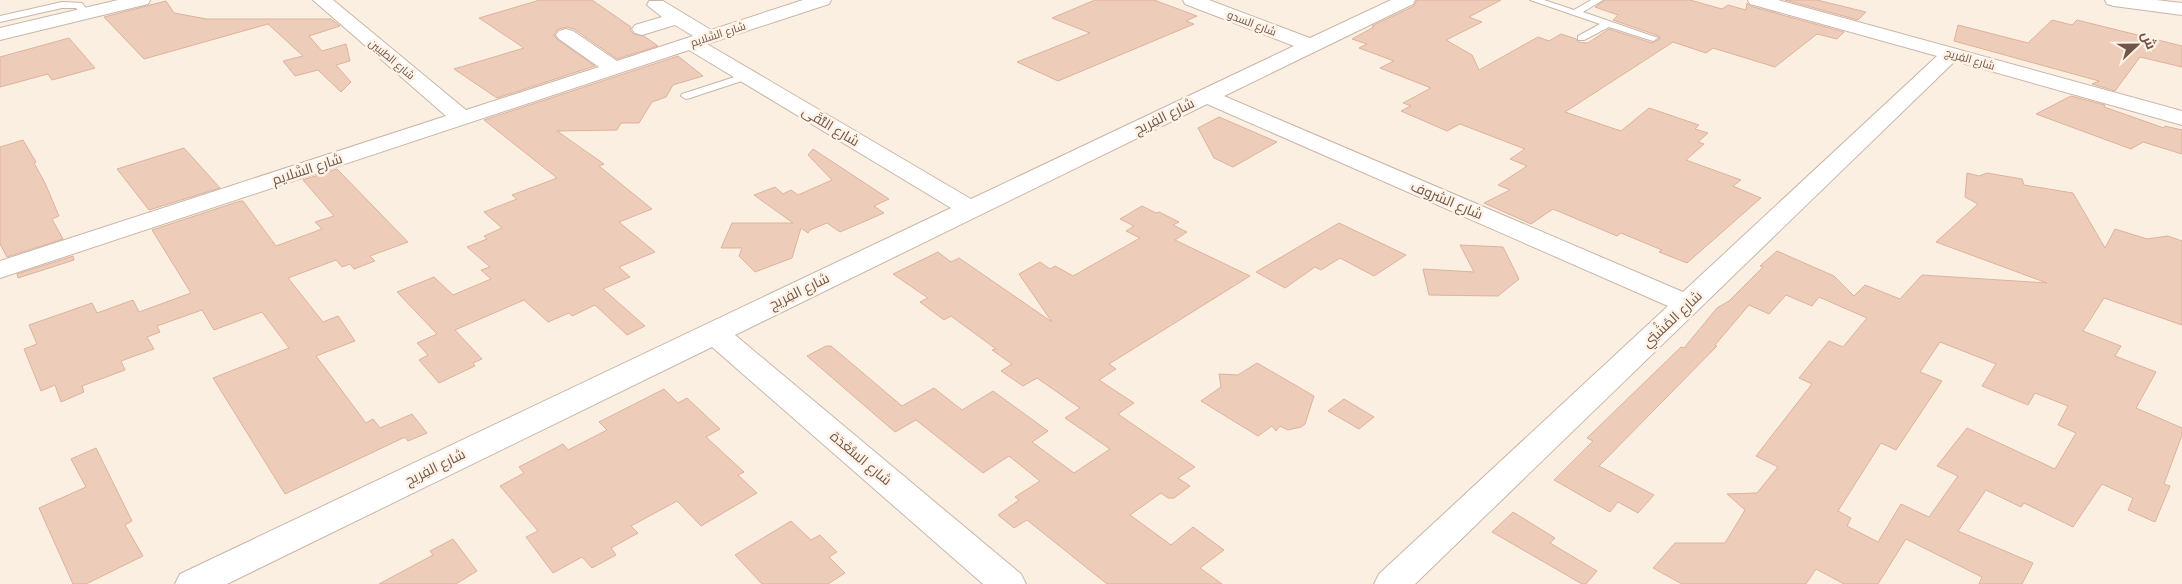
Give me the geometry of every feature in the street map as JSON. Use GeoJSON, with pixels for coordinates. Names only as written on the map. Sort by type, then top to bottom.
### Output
{"type":"FeatureCollection","features":[{"type":"Feature","properties":{"kind":"street"},"geometry":{"type":"LineString","coordinates":[[0,34],[141,0]]}},
{"type":"Feature","properties":{"kind":"street","name":"شارع الطيبين"},"geometry":{"type":"LineString","coordinates":[[322,0],[462,118]]}},
{"type":"Feature","properties":{"kind":"street","name":"شارع السَّلايم"},"geometry":{"type":"LineString","coordinates":[[0,270],[822,0]]}},
{"type":"Feature","properties":{"kind":"street","name":"شارع السدو"},"geometry":{"type":"LineString","coordinates":[[1192,0],[1312,46]]}},
{"type":"Feature","properties":{"kind":"street","name":"شارع الفِريج"},"geometry":{"type":"LineString","coordinates":[[193,584],[1406,0]]}},
{"type":"Feature","properties":{"kind":"street","name":"شارع الفِريج"},"geometry":{"type":"LineString","coordinates":[[1757,0],[2182,118]]}},
{"type":"Feature","properties":{"kind":"street"},"geometry":{"type":"LineString","coordinates":[[2114,0],[2182,9]]}},
{"type":"Feature","properties":{"kind":"street","name":"شارع التُّقَى"},"geometry":{"type":"LineString","coordinates":[[656,5],[678,18],[700,40],[747,76],[970,209]]}},
{"type":"Feature","properties":{"kind":"street"},"geometry":{"type":"LineString","coordinates":[[642,29],[678,18]]}},
{"type":"Feature","properties":{"kind":"street"},"geometry":{"type":"LineString","coordinates":[[566,35],[614,68]]}},
{"type":"Feature","properties":{"kind":"street","name":"شارع المُشْتِي"},"geometry":{"type":"LineString","coordinates":[[1392,584],[1951,54]]}},
{"type":"Feature","properties":{"kind":"street","name":"شارع الشروف"},"geometry":{"type":"LineString","coordinates":[[1206,96],[1687,304]]}},
{"type":"Feature","properties":{"kind":"street","name":"شارع السُّعْدَة"},"geometry":{"type":"LineString","coordinates":[[714,332],[1008,584]]}},
{"type":"Feature","properties":{"kind":"lane"},"geometry":{"type":"LineString","coordinates":[[1535,0],[1653,38]]}},
{"type":"Feature","properties":{"kind":"lane"},"geometry":{"type":"LineString","coordinates":[[1575,13],[1598,0]]}},
{"type":"Feature","properties":{"kind":"lane"},"geometry":{"type":"LineString","coordinates":[[0,19],[62,4],[79,5],[86,13]]}},
{"type":"Feature","properties":{"kind":"lane"},"geometry":{"type":"LineString","coordinates":[[1581,38],[1607,24]]}},
{"type":"Feature","properties":{"kind":"lane"},"geometry":{"type":"LineString","coordinates":[[686,96],[747,76]]}},
{"type":"Feature","properties":{"kind":"building"},"geometry":{"type":"Polygon","coordinates":[[[540,0],[592,0],[631,27],[630,30],[634,34],[644,36],[658,46],[617,59],[574,29],[567,27],[558,29],[554,35],[558,40],[595,66],[497,98],[454,69],[524,48],[479,18],[540,0]]]}},
{"type":"Feature","properties":{"kind":"building"},"geometry":{"type":"Polygon","coordinates":[[[1095,0],[1154,0],[1197,16],[1186,21],[1194,24],[1058,81],[1017,62],[1090,33],[1052,18],[1095,0]]]}},
{"type":"Feature","properties":{"kind":"building"},"geometry":{"type":"Polygon","coordinates":[[[1417,0],[1501,0],[1469,17],[1482,22],[1446,40],[1472,55],[1479,70],[1538,37],[1549,41],[1561,34],[1576,39],[1578,42],[1588,43],[1609,29],[1652,43],[1660,39],[1659,36],[1613,20],[1618,15],[1595,7],[1605,0],[1690,0],[1722,9],[1728,5],[1746,10],[1747,3],[1750,6],[1844,32],[1837,39],[1817,34],[1775,67],[1713,48],[1706,53],[1673,42],[1565,112],[1621,131],[1649,108],[1699,125],[1695,129],[1708,133],[1698,142],[1704,144],[1686,160],[1741,180],[1733,186],[1761,198],[1687,263],[1659,252],[1662,250],[1621,233],[1617,236],[1553,209],[1531,224],[1484,203],[1510,190],[1498,185],[1527,166],[1510,159],[1525,149],[1460,124],[1447,131],[1401,111],[1411,106],[1403,103],[1431,88],[1380,68],[1394,61],[1359,48],[1367,44],[1352,39],[1374,27],[1372,26],[1414,6],[1417,0]]]}},
{"type":"Feature","properties":{"kind":"building"},"geometry":{"type":"Polygon","coordinates":[[[1785,0],[1817,0],[1866,12],[1858,20],[1785,0]]]}},
{"type":"Feature","properties":{"kind":"building"},"geometry":{"type":"Polygon","coordinates":[[[166,1],[174,13],[207,19],[331,19],[340,26],[309,36],[322,51],[346,44],[350,61],[336,65],[351,82],[341,92],[318,70],[295,76],[283,61],[303,56],[267,23],[144,59],[104,17],[166,1]]]}},
{"type":"Feature","properties":{"kind":"building"},"geometry":{"type":"Polygon","coordinates":[[[2052,20],[2072,25],[2077,20],[2182,46],[2182,67],[2140,57],[2115,91],[2092,84],[2099,81],[1954,41],[1958,25],[2028,43],[2052,20]]]}},
{"type":"Feature","properties":{"kind":"building"},"geometry":{"type":"Polygon","coordinates":[[[69,38],[95,68],[52,80],[48,74],[0,87],[0,57],[69,38]]]}},
{"type":"Feature","properties":{"kind":"building"},"geometry":{"type":"Polygon","coordinates":[[[678,56],[703,76],[673,85],[666,97],[652,102],[639,123],[621,123],[617,130],[557,131],[604,164],[599,166],[652,209],[619,222],[655,252],[619,267],[630,277],[603,289],[645,326],[627,335],[595,305],[572,316],[569,313],[548,322],[524,300],[455,330],[482,359],[473,363],[475,366],[439,383],[419,360],[428,355],[417,343],[437,334],[397,292],[434,277],[453,295],[491,279],[481,270],[490,267],[467,247],[487,239],[484,236],[502,228],[484,212],[517,199],[512,195],[557,178],[484,120],[678,56]]]}},
{"type":"Feature","properties":{"kind":"building"},"geometry":{"type":"Polygon","coordinates":[[[2071,96],[2105,105],[2104,107],[2164,128],[2165,126],[2182,130],[2182,154],[2143,142],[2131,149],[2036,114],[2071,96]]]}},
{"type":"Feature","properties":{"kind":"building"},"geometry":{"type":"Polygon","coordinates":[[[1219,117],[1277,142],[1233,167],[1214,158],[1198,128],[1219,117]]]}},
{"type":"Feature","properties":{"kind":"building"},"geometry":{"type":"Polygon","coordinates":[[[23,140],[36,162],[34,163],[59,216],[52,219],[63,239],[7,257],[0,244],[0,147],[23,140]]]}},
{"type":"Feature","properties":{"kind":"building"},"geometry":{"type":"Polygon","coordinates":[[[184,148],[220,188],[149,210],[117,169],[184,148]]]}},
{"type":"Feature","properties":{"kind":"building"},"geometry":{"type":"Polygon","coordinates":[[[813,149],[889,199],[874,206],[884,213],[840,232],[827,223],[810,230],[808,233],[801,228],[792,258],[755,272],[739,256],[742,248],[721,248],[732,223],[793,223],[754,195],[775,187],[783,194],[791,190],[798,195],[832,180],[808,155],[813,149]]]}},
{"type":"Feature","properties":{"kind":"building"},"geometry":{"type":"Polygon","coordinates":[[[337,169],[408,242],[370,256],[375,261],[354,269],[350,264],[342,267],[336,260],[288,278],[323,322],[338,316],[355,341],[316,356],[366,423],[373,419],[380,428],[412,414],[427,433],[408,441],[405,437],[285,494],[213,378],[289,348],[262,312],[214,330],[202,310],[157,326],[160,332],[147,337],[154,349],[121,361],[125,370],[82,386],[84,392],[61,402],[55,385],[41,391],[24,349],[37,344],[29,325],[92,303],[97,313],[133,300],[139,312],[191,293],[152,230],[243,201],[276,246],[322,229],[315,222],[334,216],[303,180],[337,169]]]}},
{"type":"Feature","properties":{"kind":"building"},"geometry":{"type":"Polygon","coordinates":[[[1967,173],[1979,176],[1987,173],[2022,179],[2024,185],[2073,193],[2105,248],[2115,229],[2147,239],[2168,236],[2182,241],[2182,325],[2104,298],[2083,331],[2121,346],[2115,356],[2156,372],[2136,408],[2182,428],[2182,435],[2164,484],[2170,486],[2155,522],[2128,510],[2133,498],[2102,484],[2073,527],[2024,503],[2021,507],[1986,490],[1958,531],[2033,563],[2022,584],[1979,584],[1982,577],[1906,539],[1878,584],[1844,584],[1816,569],[1806,584],[1682,584],[1653,568],[1675,543],[1725,543],[1745,510],[1727,494],[1757,493],[1778,467],[1756,456],[1812,384],[1799,378],[1829,341],[1843,347],[1867,318],[1819,297],[1812,306],[1786,295],[1769,314],[1749,305],[1715,345],[1717,346],[1599,466],[1654,495],[1638,513],[1618,502],[1610,512],[1554,480],[1593,441],[1587,438],[1681,347],[1684,348],[1717,308],[1729,301],[1763,267],[1760,266],[1777,251],[1834,276],[1854,296],[1865,285],[1900,299],[1922,275],[2047,283],[1936,242],[1978,204],[1965,197],[1967,173]],[[1940,342],[1920,372],[1942,381],[1896,450],[1881,443],[1838,511],[1851,518],[1847,526],[1878,542],[1901,504],[1929,517],[1958,476],[1937,466],[1967,428],[2055,469],[2076,433],[2058,425],[2068,406],[2035,393],[2028,405],[1982,386],[1996,364],[1940,342]]]}},
{"type":"Feature","properties":{"kind":"building"},"geometry":{"type":"Polygon","coordinates":[[[1142,206],[1179,222],[1173,225],[1187,232],[1175,240],[1250,276],[1109,364],[1116,369],[1099,380],[1134,403],[1118,414],[1195,467],[1178,478],[1190,486],[1174,498],[1168,498],[1161,493],[1130,515],[1171,545],[1193,527],[1224,550],[1200,568],[1222,584],[1107,584],[1027,520],[1014,528],[998,515],[1019,500],[1015,497],[1040,481],[1009,456],[983,473],[916,420],[895,432],[807,356],[826,346],[831,346],[902,406],[934,388],[962,410],[993,391],[1048,431],[1032,442],[1074,473],[1110,449],[1065,418],[1080,408],[1037,378],[1023,386],[1001,371],[1012,364],[992,350],[996,349],[951,316],[944,320],[920,302],[928,298],[893,274],[938,252],[951,262],[959,258],[1052,322],[1019,274],[1040,262],[1050,269],[1055,266],[1073,276],[1140,238],[1126,231],[1134,226],[1120,219],[1142,206]]]}},
{"type":"Feature","properties":{"kind":"building"},"geometry":{"type":"Polygon","coordinates":[[[1339,223],[1406,255],[1374,276],[1340,258],[1321,270],[1315,267],[1285,288],[1256,272],[1339,223]]]}},
{"type":"Feature","properties":{"kind":"building"},"geometry":{"type":"Polygon","coordinates":[[[1460,245],[1503,247],[1519,279],[1498,296],[1429,295],[1423,269],[1474,272],[1460,245]]]}},
{"type":"Feature","properties":{"kind":"building"},"geometry":{"type":"Polygon","coordinates":[[[73,256],[74,260],[18,278],[17,274],[73,256]]]}},
{"type":"Feature","properties":{"kind":"building"},"geometry":{"type":"Polygon","coordinates":[[[1257,363],[1314,396],[1305,424],[1301,427],[1288,430],[1280,426],[1276,431],[1272,426],[1258,436],[1201,401],[1221,387],[1219,374],[1238,375],[1257,363]]]}},
{"type":"Feature","properties":{"kind":"building"},"geometry":{"type":"Polygon","coordinates":[[[664,389],[678,403],[687,398],[720,429],[706,437],[744,472],[738,475],[757,493],[701,526],[677,501],[631,526],[638,533],[611,548],[616,555],[592,568],[582,557],[553,573],[526,537],[538,531],[500,486],[524,473],[519,467],[563,444],[568,450],[607,430],[599,422],[664,389]]]}},
{"type":"Feature","properties":{"kind":"building"},"geometry":{"type":"Polygon","coordinates":[[[1344,399],[1374,417],[1359,429],[1328,411],[1344,399]]]}},
{"type":"Feature","properties":{"kind":"building"},"geometry":{"type":"Polygon","coordinates":[[[96,448],[132,521],[125,525],[143,556],[86,584],[73,584],[39,508],[86,487],[71,459],[96,448]]]}},
{"type":"Feature","properties":{"kind":"building"},"geometry":{"type":"Polygon","coordinates":[[[1513,512],[1555,538],[1550,543],[1597,571],[1586,584],[1582,584],[1492,532],[1513,512]]]}},
{"type":"Feature","properties":{"kind":"building"},"geometry":{"type":"Polygon","coordinates":[[[791,521],[811,540],[820,535],[837,552],[829,557],[845,573],[828,584],[762,584],[735,555],[791,521]]]}},
{"type":"Feature","properties":{"kind":"building"},"geometry":{"type":"Polygon","coordinates":[[[453,539],[477,571],[456,584],[379,584],[433,555],[430,551],[453,539]]]}}]}
